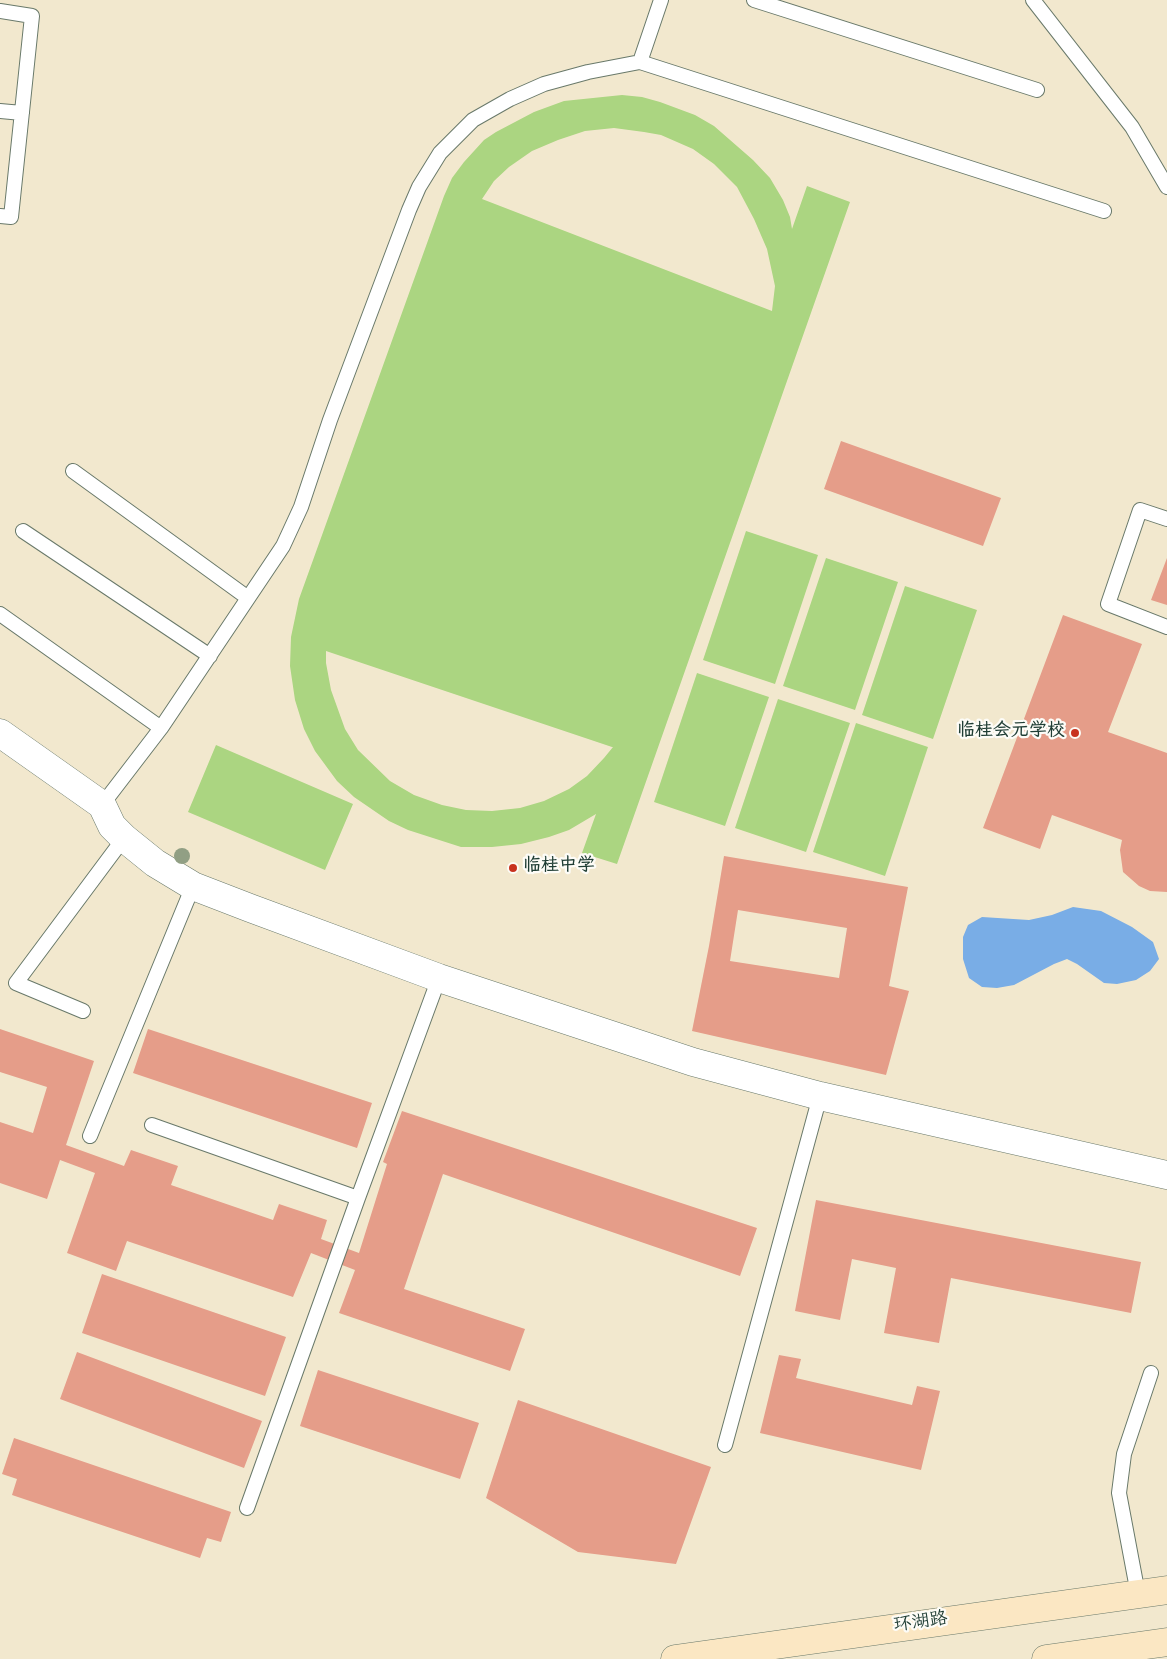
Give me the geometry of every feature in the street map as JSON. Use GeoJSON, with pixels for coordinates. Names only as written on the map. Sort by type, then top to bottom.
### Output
{"type":"FeatureCollection","features":[{"type":"Feature","properties":{"kind":"main road","name":"环湖路"},"geometry":{"type":"LineString","coordinates":[[675,1659],[1167,1590]]}},
{"type":"Feature","properties":{"kind":"main road"},"geometry":{"type":"LineString","coordinates":[[1046,1659],[1167,1642]]}},
{"type":"Feature","properties":{"kind":"street"},"geometry":{"type":"LineString","coordinates":[[0,733],[102,805],[112,826],[124,838],[155,863],[192,886],[439,978],[693,1062],[820,1096],[1167,1175]]}},
{"type":"Feature","properties":{"kind":"lane"},"geometry":{"type":"LineString","coordinates":[[640,62],[661,0]]}},
{"type":"Feature","properties":{"kind":"lane"},"geometry":{"type":"LineString","coordinates":[[754,0],[1037,90]]}},
{"type":"Feature","properties":{"kind":"lane"},"geometry":{"type":"LineString","coordinates":[[1033,0],[1132,127],[1167,187]]}},
{"type":"Feature","properties":{"kind":"lane"},"geometry":{"type":"LineString","coordinates":[[0,11],[32,16],[11,217],[0,216]]}},
{"type":"Feature","properties":{"kind":"lane"},"geometry":{"type":"LineString","coordinates":[[102,805],[161,728],[283,546],[300,507],[330,420],[419,186],[440,153],[473,120],[510,98],[544,84],[588,72],[640,62],[1104,211]]}},
{"type":"Feature","properties":{"kind":"lane"},"geometry":{"type":"LineString","coordinates":[[0,111],[22,113]]}},
{"type":"Feature","properties":{"kind":"lane"},"geometry":{"type":"LineString","coordinates":[[73,471],[248,598]]}},
{"type":"Feature","properties":{"kind":"lane"},"geometry":{"type":"LineString","coordinates":[[1167,519],[1140,510],[1108,604],[1167,627]]}},
{"type":"Feature","properties":{"kind":"lane"},"geometry":{"type":"LineString","coordinates":[[23,531],[210,656]]}},
{"type":"Feature","properties":{"kind":"lane"},"geometry":{"type":"LineString","coordinates":[[0,614],[161,728]]}},
{"type":"Feature","properties":{"kind":"lane"},"geometry":{"type":"LineString","coordinates":[[83,1011],[16,983],[124,838]]}},
{"type":"Feature","properties":{"kind":"lane"},"geometry":{"type":"LineString","coordinates":[[90,1136],[192,886]]}},
{"type":"Feature","properties":{"kind":"lane"},"geometry":{"type":"LineString","coordinates":[[247,1508],[439,978]]}},
{"type":"Feature","properties":{"kind":"lane"},"geometry":{"type":"LineString","coordinates":[[725,1445],[820,1096]]}},
{"type":"Feature","properties":{"kind":"lane"},"geometry":{"type":"LineString","coordinates":[[152,1125],[358,1198]]}},
{"type":"Feature","properties":{"kind":"lane"},"geometry":{"type":"LineString","coordinates":[[1138,1594],[1118,1494],[1124,1454],[1151,1373]]}},
{"type":"Feature","properties":{"kind":"green space"},"geometry":{"type":"Polygon","coordinates":[[[622,95],[642,97],[695,115],[714,126],[753,160],[770,178],[783,200],[790,217],[792,229],[807,186],[850,202],[617,864],[582,853],[596,814],[569,830],[549,837],[521,844],[492,847],[461,847],[408,830],[389,821],[354,797],[337,781],[315,751],[304,729],[295,700],[290,666],[291,637],[299,599],[452,178],[484,140],[534,112],[564,101],[622,95]],[[614,128],[585,131],[532,151],[509,167],[494,181],[482,199],[772,311],[775,286],[767,249],[737,187],[714,164],[693,149],[661,135],[614,128]],[[326,651],[326,663],[331,690],[345,729],[358,750],[390,781],[414,795],[442,805],[466,810],[492,811],[520,808],[544,801],[569,789],[587,776],[613,747],[612,747],[326,651]]]}},
{"type":"Feature","properties":{"kind":"green space"},"geometry":{"type":"Polygon","coordinates":[[[746,531],[818,555],[775,684],[703,660],[746,531]]]}},
{"type":"Feature","properties":{"kind":"green space"},"geometry":{"type":"Polygon","coordinates":[[[826,558],[898,582],[855,710],[783,686],[826,558]]]}},
{"type":"Feature","properties":{"kind":"green space"},"geometry":{"type":"Polygon","coordinates":[[[905,586],[977,610],[933,739],[862,715],[905,586]]]}},
{"type":"Feature","properties":{"kind":"green space"},"geometry":{"type":"Polygon","coordinates":[[[697,673],[769,697],[725,826],[654,802],[697,673]]]}},
{"type":"Feature","properties":{"kind":"green space"},"geometry":{"type":"Polygon","coordinates":[[[778,699],[850,723],[806,852],[735,828],[778,699]]]}},
{"type":"Feature","properties":{"kind":"green space"},"geometry":{"type":"Polygon","coordinates":[[[856,723],[928,747],[885,876],[813,852],[856,723]]]}},
{"type":"Feature","properties":{"kind":"green space"},"geometry":{"type":"Polygon","coordinates":[[[216,745],[353,804],[325,870],[188,812],[216,745]]]}},
{"type":"Feature","properties":{"kind":"water"},"geometry":{"type":"Polygon","coordinates":[[[1073,907],[1101,911],[1132,927],[1153,942],[1159,959],[1150,971],[1136,980],[1117,984],[1104,983],[1067,959],[1014,985],[997,988],[982,987],[969,978],[963,959],[963,937],[968,925],[982,917],[1029,920],[1052,915],[1073,907]]]}},
{"type":"Feature","properties":{"kind":"building"},"geometry":{"type":"Polygon","coordinates":[[[841,441],[1001,498],[983,546],[824,489],[841,441]]]}},
{"type":"Feature","properties":{"kind":"building"},"geometry":{"type":"Polygon","coordinates":[[[1167,558],[1167,605],[1151,600],[1167,558]]]}},
{"type":"Feature","properties":{"kind":"building"},"geometry":{"type":"Polygon","coordinates":[[[1063,615],[1142,644],[1108,732],[1167,753],[1167,892],[1150,891],[1139,886],[1123,872],[1120,850],[1122,840],[1052,815],[1040,849],[983,828],[1063,615]]]}},
{"type":"Feature","properties":{"kind":"building"},"geometry":{"type":"Polygon","coordinates":[[[724,856],[908,887],[889,986],[909,991],[886,1075],[692,1031],[724,856]],[[738,910],[730,961],[839,978],[847,928],[738,910]]]}},
{"type":"Feature","properties":{"kind":"building"},"geometry":{"type":"Polygon","coordinates":[[[0,1029],[94,1061],[66,1145],[124,1166],[131,1150],[178,1166],[171,1185],[273,1220],[279,1204],[327,1220],[321,1239],[359,1253],[387,1164],[383,1162],[402,1111],[757,1228],[740,1276],[443,1174],[404,1289],[525,1329],[510,1371],[339,1313],[355,1270],[311,1253],[293,1297],[127,1241],[116,1271],[67,1253],[95,1173],[60,1160],[47,1199],[0,1183],[0,1122],[33,1133],[47,1087],[0,1072],[0,1029]]]}},
{"type":"Feature","properties":{"kind":"building"},"geometry":{"type":"Polygon","coordinates":[[[148,1029],[372,1103],[357,1148],[133,1073],[148,1029]]]}},
{"type":"Feature","properties":{"kind":"building"},"geometry":{"type":"Polygon","coordinates":[[[816,1200],[1141,1262],[1131,1313],[951,1278],[939,1343],[884,1333],[896,1268],[852,1259],[840,1320],[795,1311],[816,1200]]]}},
{"type":"Feature","properties":{"kind":"building"},"geometry":{"type":"Polygon","coordinates":[[[102,1274],[286,1337],[265,1396],[82,1333],[102,1274]]]}},
{"type":"Feature","properties":{"kind":"building"},"geometry":{"type":"Polygon","coordinates":[[[77,1352],[262,1421],[244,1468],[60,1399],[77,1352]]]}},
{"type":"Feature","properties":{"kind":"building"},"geometry":{"type":"Polygon","coordinates":[[[779,1355],[801,1359],[796,1378],[912,1405],[917,1386],[940,1391],[921,1470],[760,1433],[779,1355]]]}},
{"type":"Feature","properties":{"kind":"building"},"geometry":{"type":"Polygon","coordinates":[[[318,1370],[479,1423],[460,1479],[300,1426],[318,1370]]]}},
{"type":"Feature","properties":{"kind":"building"},"geometry":{"type":"Polygon","coordinates":[[[518,1400],[711,1467],[676,1564],[578,1552],[486,1498],[518,1400]]]}},
{"type":"Feature","properties":{"kind":"building"},"geometry":{"type":"Polygon","coordinates":[[[14,1438],[231,1512],[221,1542],[207,1538],[200,1558],[12,1495],[17,1479],[2,1474],[14,1438]]]}},
{"type":"Feature","properties":{"kind":"place","name":"临桂会元学校"},"geometry":{"type":"Point","coordinates":[1075,733]}},
{"type":"Feature","properties":{"kind":"place","name":"临桂中学"},"geometry":{"type":"Point","coordinates":[513,868]}}]}
